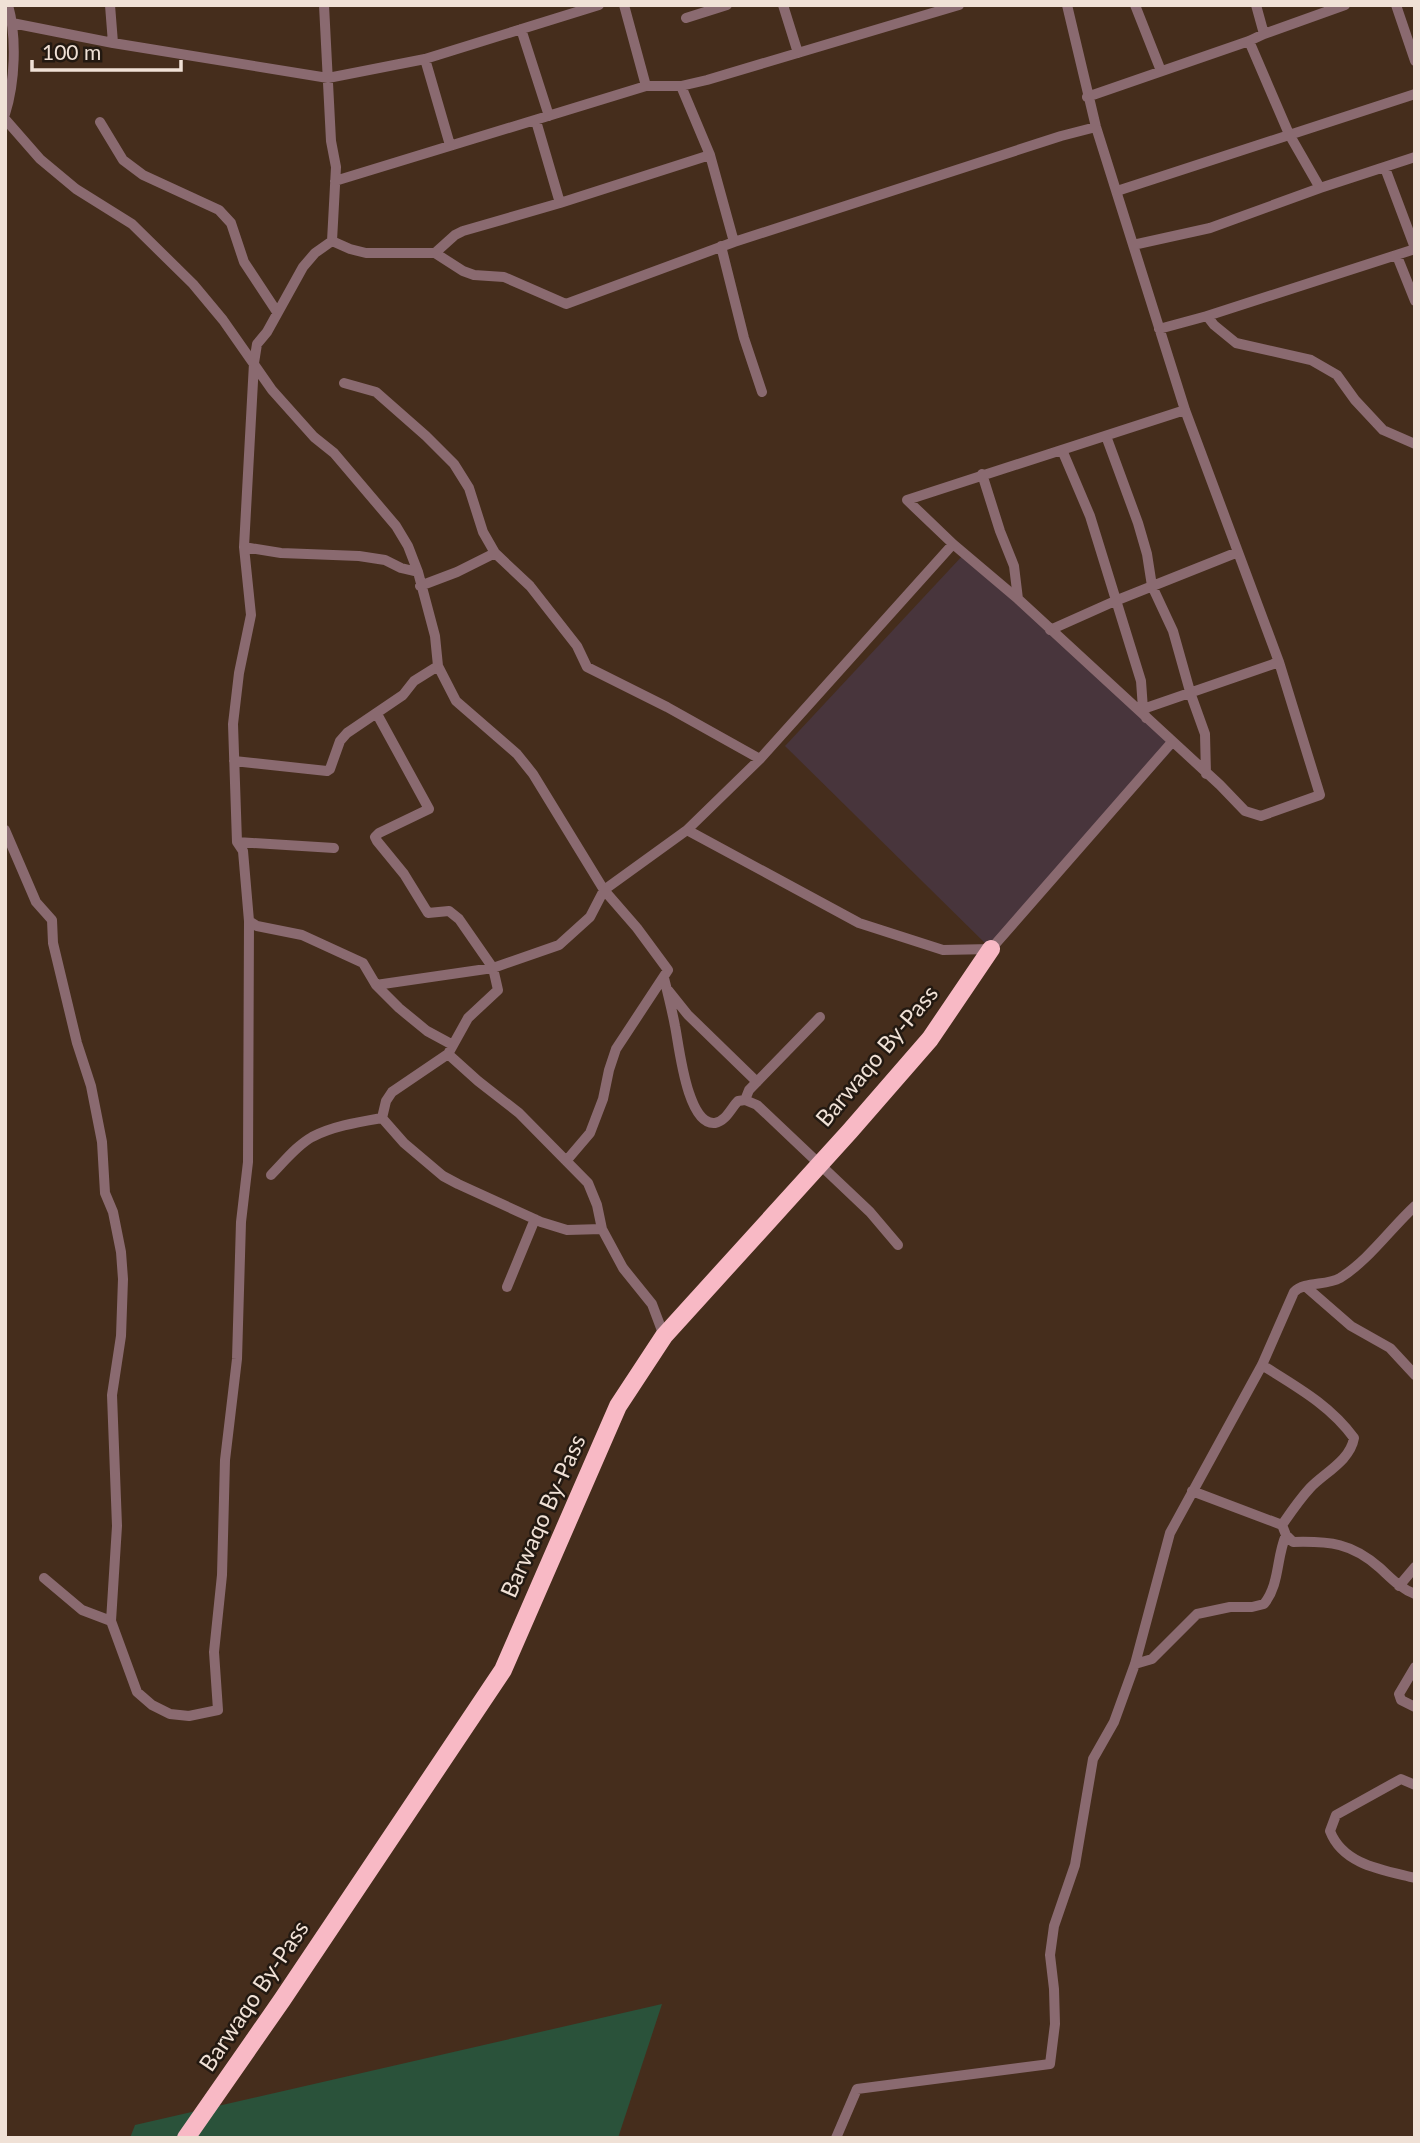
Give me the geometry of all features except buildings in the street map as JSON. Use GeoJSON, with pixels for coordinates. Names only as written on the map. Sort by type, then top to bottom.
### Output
{"type":"FeatureCollection","features":[{"type":"Feature","properties":{"kind":"highway","name":"Barwaqo By-Pass"},"geometry":{"type":"LineString","coordinates":[[186,2138],[503,1670],[618,1406],[664,1336],[930,1039],[991,949]]}},
{"type":"Feature","properties":{"kind":"street"},"geometry":{"type":"LineString","coordinates":[[8,5],[12,23],[12,92],[5,117],[40,159],[76,189],[132,224],[193,284],[295,416],[314,437],[334,453],[396,526],[408,546],[418,572],[435,636],[438,666],[456,701],[517,754],[533,774],[604,890],[668,970],[665,982],[686,1085],[698,1114],[705,1121],[715,1123],[725,1117],[738,1101],[745,1100],[757,1105],[870,1212],[898,1245]]}},
{"type":"Feature","properties":{"kind":"street"},"geometry":{"type":"LineString","coordinates":[[110,5],[113,43]]}},
{"type":"Feature","properties":{"kind":"street"},"geometry":{"type":"LineString","coordinates":[[324,5],[331,141],[336,167],[332,241]]}},
{"type":"Feature","properties":{"kind":"street"},"geometry":{"type":"LineString","coordinates":[[12,23],[113,43],[328,78],[425,59],[599,5]]}},
{"type":"Feature","properties":{"kind":"street"},"geometry":{"type":"LineString","coordinates":[[624,5],[646,86]]}},
{"type":"Feature","properties":{"kind":"street"},"geometry":{"type":"LineString","coordinates":[[686,18],[727,5]]}},
{"type":"Feature","properties":{"kind":"street"},"geometry":{"type":"LineString","coordinates":[[783,5],[798,53]]}},
{"type":"Feature","properties":{"kind":"street"},"geometry":{"type":"LineString","coordinates":[[335,180],[646,86],[681,86],[959,5]]}},
{"type":"Feature","properties":{"kind":"street"},"geometry":{"type":"LineString","coordinates":[[1067,5],[1087,97],[1185,410],[1279,662],[1320,795],[1261,816],[1245,811],[1145,714],[907,500],[1185,410]]}},
{"type":"Feature","properties":{"kind":"street"},"geometry":{"type":"LineString","coordinates":[[1135,5],[1161,71]]}},
{"type":"Feature","properties":{"kind":"street"},"geometry":{"type":"LineString","coordinates":[[1256,5],[1264,34]]}},
{"type":"Feature","properties":{"kind":"street"},"geometry":{"type":"LineString","coordinates":[[1087,97],[1345,5]]}},
{"type":"Feature","properties":{"kind":"street"},"geometry":{"type":"LineString","coordinates":[[1396,5],[1415,61]]}},
{"type":"Feature","properties":{"kind":"street"},"geometry":{"type":"LineString","coordinates":[[521,29],[549,116]]}},
{"type":"Feature","properties":{"kind":"street"},"geometry":{"type":"LineString","coordinates":[[1249,41],[1289,134],[1320,188]]}},
{"type":"Feature","properties":{"kind":"street"},"geometry":{"type":"LineString","coordinates":[[425,59],[450,145]]}},
{"type":"Feature","properties":{"kind":"street"},"geometry":{"type":"LineString","coordinates":[[681,86],[710,155],[734,242]]}},
{"type":"Feature","properties":{"kind":"street"},"geometry":{"type":"LineString","coordinates":[[1117,191],[1415,94]]}},
{"type":"Feature","properties":{"kind":"street"},"geometry":{"type":"LineString","coordinates":[[536,121],[560,203]]}},
{"type":"Feature","properties":{"kind":"street"},"geometry":{"type":"LineString","coordinates":[[100,122],[123,160],[143,175],[219,210],[231,223],[244,262],[277,312]]}},
{"type":"Feature","properties":{"kind":"street"},"geometry":{"type":"LineString","coordinates":[[332,241],[366,253],[435,253],[463,271],[474,275],[504,277],[566,304],[722,246],[1096,127]]}},
{"type":"Feature","properties":{"kind":"street"},"geometry":{"type":"LineString","coordinates":[[435,253],[463,231],[710,155]]}},
{"type":"Feature","properties":{"kind":"street"},"geometry":{"type":"LineString","coordinates":[[1133,246],[1210,228],[1320,188],[1415,158]]}},
{"type":"Feature","properties":{"kind":"street"},"geometry":{"type":"LineString","coordinates":[[1159,328],[1207,316],[1415,248],[1385,168]]}},
{"type":"Feature","properties":{"kind":"street"},"geometry":{"type":"LineString","coordinates":[[5,830],[36,902],[52,920],[53,943],[78,1043],[92,1086],[102,1142],[105,1193],[113,1212],[121,1252],[121,1336],[112,1395],[117,1526],[111,1621],[137,1692],[152,1705],[170,1714],[189,1716],[218,1710],[214,1652],[222,1575],[225,1460],[237,1359],[241,1222],[248,1162],[249,921],[243,851],[237,842],[233,724],[239,673],[251,615],[244,547],[254,363],[257,344],[267,332],[314,253],[332,241]]}},
{"type":"Feature","properties":{"kind":"street"},"geometry":{"type":"LineString","coordinates":[[722,246],[744,338],[762,392]]}},
{"type":"Feature","properties":{"kind":"street"},"geometry":{"type":"LineString","coordinates":[[1397,256],[1415,301]]}},
{"type":"Feature","properties":{"kind":"street"},"geometry":{"type":"LineString","coordinates":[[1207,316],[1214,326],[1236,344],[1311,360],[1338,375],[1355,400],[1383,430],[1415,444]]}},
{"type":"Feature","properties":{"kind":"street"},"geometry":{"type":"LineString","coordinates":[[344,383],[376,392],[454,464],[469,488],[483,532],[495,553],[530,586],[577,646],[587,667],[667,707],[760,759]]}},
{"type":"Feature","properties":{"kind":"street"},"geometry":{"type":"LineString","coordinates":[[1106,436],[1138,523],[1152,586],[1174,631],[1191,695],[1205,734],[1206,774]]}},
{"type":"Feature","properties":{"kind":"street"},"geometry":{"type":"LineString","coordinates":[[1062,450],[1090,516],[1141,681],[1145,714]]}},
{"type":"Feature","properties":{"kind":"street"},"geometry":{"type":"LineString","coordinates":[[982,474],[1014,566],[1018,599]]}},
{"type":"Feature","properties":{"kind":"street"},"geometry":{"type":"LineString","coordinates":[[376,985],[493,968],[559,945],[590,917],[604,890],[687,830],[760,759],[953,544]]}},
{"type":"Feature","properties":{"kind":"street"},"geometry":{"type":"LineString","coordinates":[[244,547],[281,553],[359,556],[385,560],[418,572]]}},
{"type":"Feature","properties":{"kind":"street"},"geometry":{"type":"LineString","coordinates":[[1050,630],[1238,552]]}},
{"type":"Feature","properties":{"kind":"street"},"geometry":{"type":"LineString","coordinates":[[420,586],[495,553]]}},
{"type":"Feature","properties":{"kind":"street"},"geometry":{"type":"LineString","coordinates":[[1145,714],[1279,662]]}},
{"type":"Feature","properties":{"kind":"street"},"geometry":{"type":"LineString","coordinates":[[234,761],[327,771],[340,741],[347,733],[377,714],[402,695],[414,681],[438,666]]}},
{"type":"Feature","properties":{"kind":"street"},"geometry":{"type":"LineString","coordinates":[[377,714],[429,809],[379,833],[375,836],[377,841],[404,874],[428,913],[449,911],[459,919],[493,968],[498,990],[476,1008],[450,1049],[392,1092],[382,1118]]}},
{"type":"Feature","properties":{"kind":"street"},"geometry":{"type":"LineString","coordinates":[[687,830],[859,922],[943,950],[991,949],[1172,742]]}},
{"type":"Feature","properties":{"kind":"street"},"geometry":{"type":"LineString","coordinates":[[237,842],[334,848]]}},
{"type":"Feature","properties":{"kind":"street"},"geometry":{"type":"LineString","coordinates":[[249,921],[257,926],[302,936],[363,963],[376,985],[399,1008],[450,1049],[478,1081],[519,1113],[567,1160],[588,1183],[597,1205],[602,1229],[623,1268],[652,1304],[664,1336]]}},
{"type":"Feature","properties":{"kind":"street"},"geometry":{"type":"LineString","coordinates":[[665,982],[688,1015],[757,1082]]}},
{"type":"Feature","properties":{"kind":"street"},"geometry":{"type":"LineString","coordinates":[[567,1160],[590,1133],[603,1099],[616,1049],[636,1016],[665,982]]}},
{"type":"Feature","properties":{"kind":"street"},"geometry":{"type":"LineString","coordinates":[[745,1100],[749,1090],[820,1017]]}},
{"type":"Feature","properties":{"kind":"street"},"geometry":{"type":"LineString","coordinates":[[271,1175],[313,1137],[352,1123],[382,1118]]}},
{"type":"Feature","properties":{"kind":"street"},"geometry":{"type":"LineString","coordinates":[[382,1118],[404,1143],[443,1176],[535,1219],[566,1230],[602,1229]]}},
{"type":"Feature","properties":{"kind":"street"},"geometry":{"type":"LineString","coordinates":[[836,2138],[858,2089],[1050,2064],[1055,2024],[1050,1955],[1054,1926],[1075,1865],[1093,1759],[1114,1722],[1135,1664],[1170,1533],[1262,1366],[1294,1292],[1305,1286],[1327,1283],[1342,1276],[1358,1264],[1415,1206]]}},
{"type":"Feature","properties":{"kind":"street"},"geometry":{"type":"LineString","coordinates":[[507,1287],[535,1219]]}},
{"type":"Feature","properties":{"kind":"street"},"geometry":{"type":"LineString","coordinates":[[1305,1286],[1350,1326],[1390,1348],[1415,1375]]}},
{"type":"Feature","properties":{"kind":"street"},"geometry":{"type":"LineString","coordinates":[[1135,1664],[1152,1659],[1197,1614],[1230,1606],[1252,1607],[1264,1604],[1273,1588],[1284,1530],[1296,1503],[1340,1462],[1353,1443],[1354,1438],[1339,1417],[1315,1398],[1262,1366]]}},
{"type":"Feature","properties":{"kind":"street"},"geometry":{"type":"LineString","coordinates":[[1192,1491],[1284,1530],[1293,1542],[1321,1541],[1357,1550],[1399,1586],[1415,1594]]}},
{"type":"Feature","properties":{"kind":"street"},"geometry":{"type":"LineString","coordinates":[[1399,1586],[1415,1567]]}},
{"type":"Feature","properties":{"kind":"street"},"geometry":{"type":"LineString","coordinates":[[44,1578],[82,1610],[111,1621]]}},
{"type":"Feature","properties":{"kind":"street"},"geometry":{"type":"LineString","coordinates":[[1415,1667],[1399,1694],[1401,1700],[1415,1707]]}},
{"type":"Feature","properties":{"kind":"street"},"geometry":{"type":"LineString","coordinates":[[1415,1785],[1401,1779],[1336,1815],[1330,1831],[1336,1846],[1370,1867],[1415,1878]]}},
{"type":"Feature","properties":{"kind":"shaded area"},"geometry":{"type":"Polygon","coordinates":[[[964,554],[1175,747],[991,949],[785,746],[964,554]]]}},
{"type":"Feature","properties":{"kind":"green space"},"geometry":{"type":"Polygon","coordinates":[[[662,2004],[618,2138],[130,2138],[135,2125],[662,2004]]]}}]}
